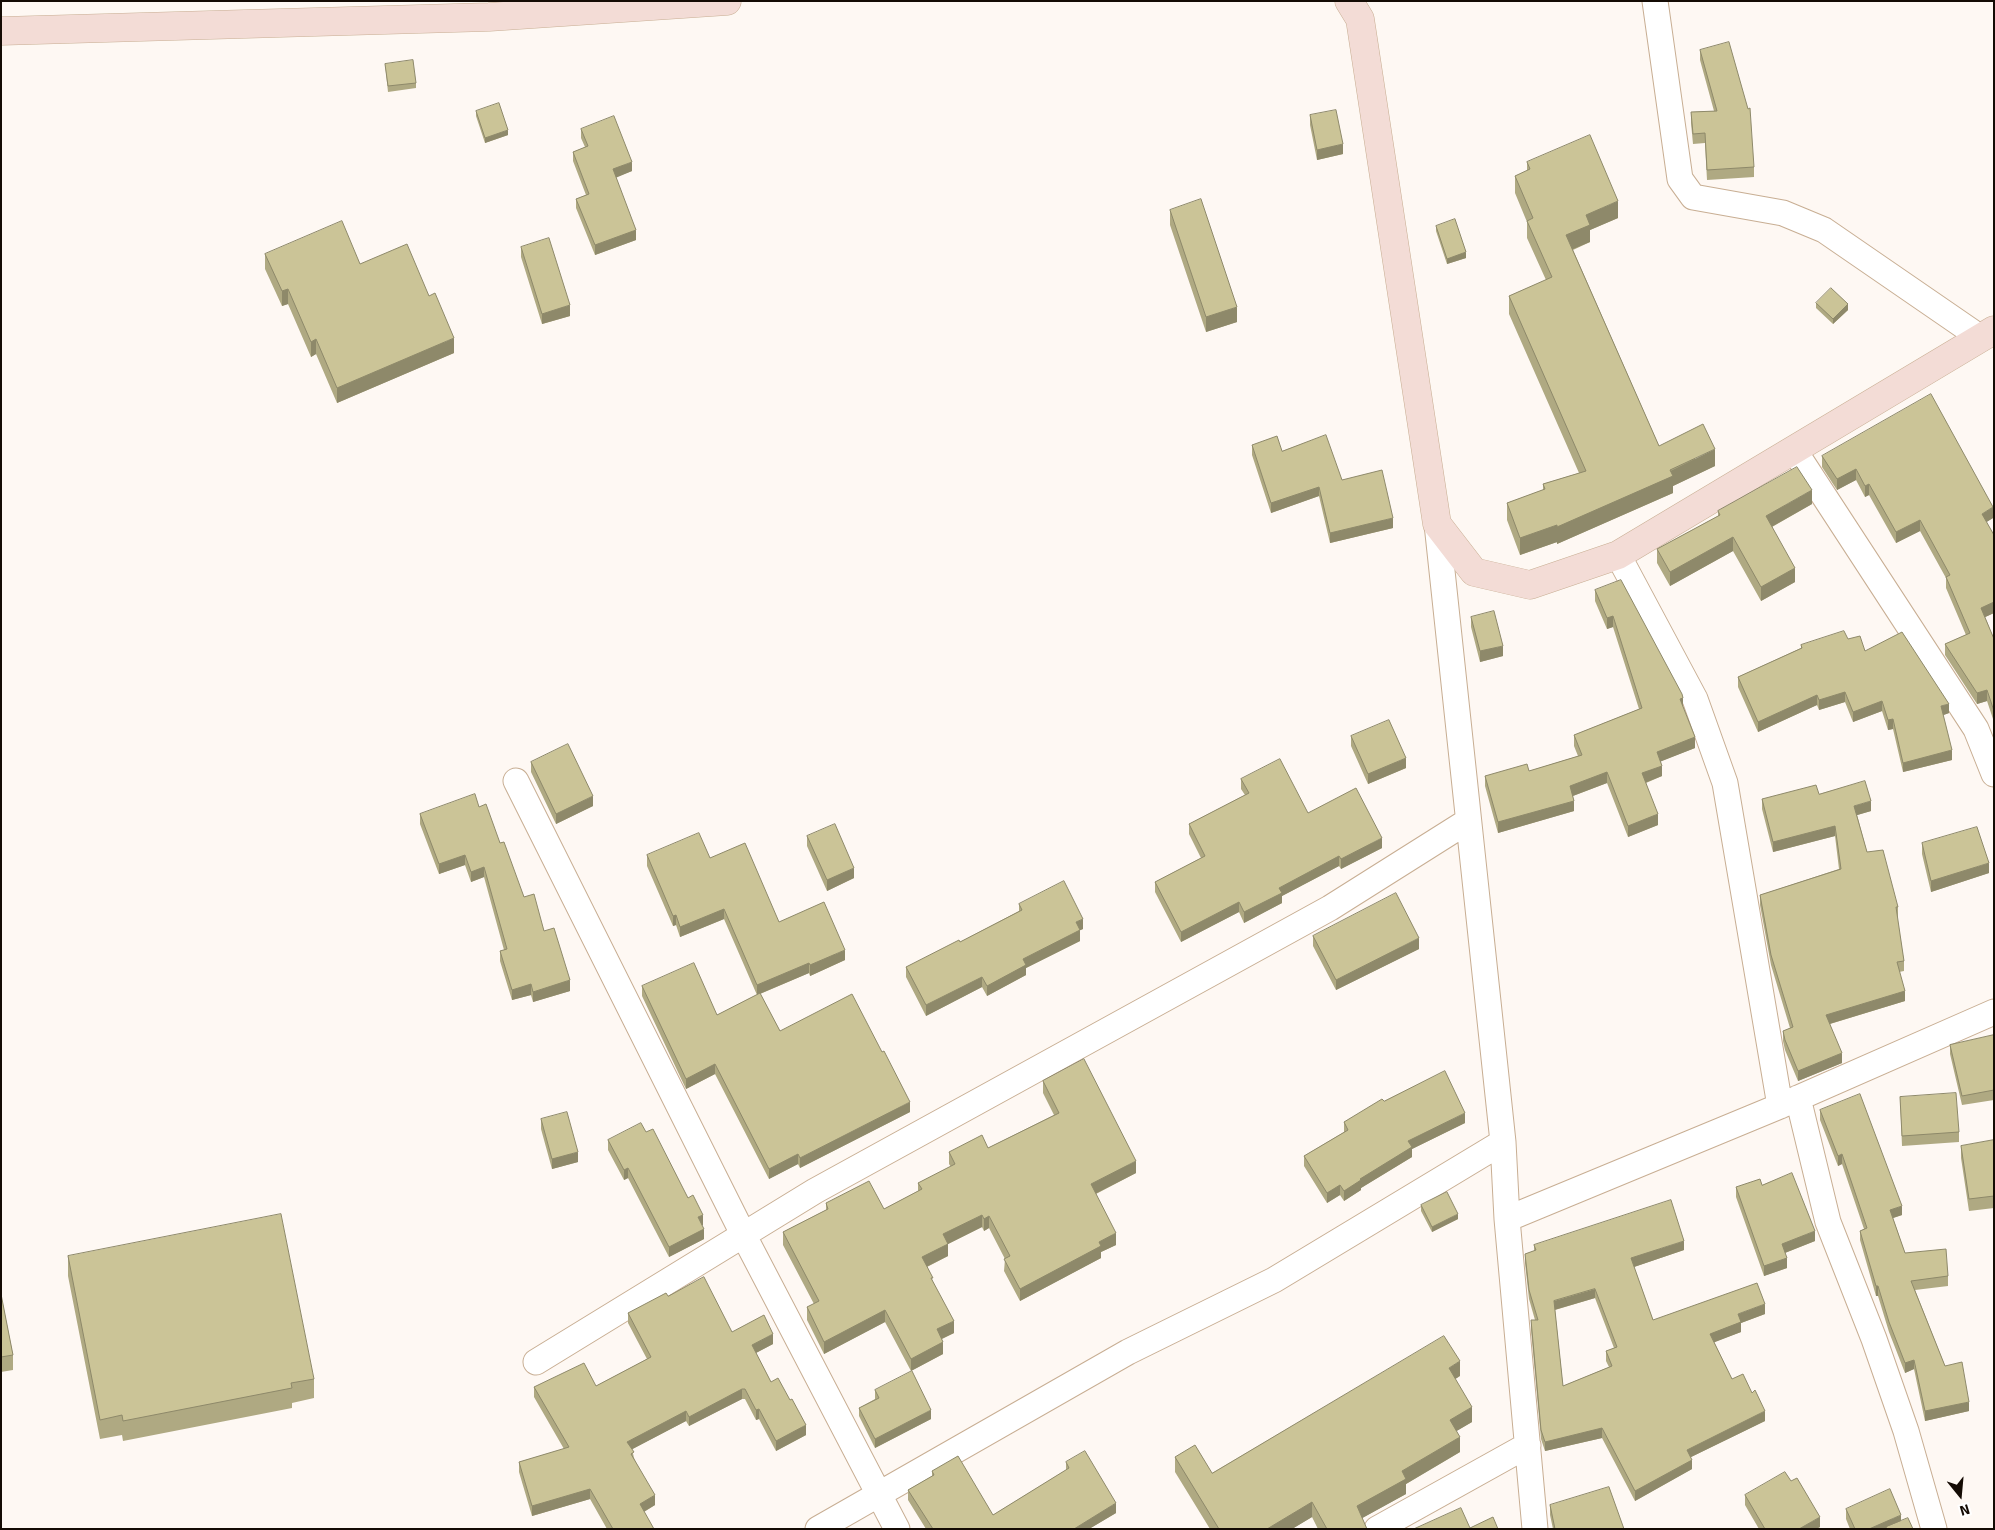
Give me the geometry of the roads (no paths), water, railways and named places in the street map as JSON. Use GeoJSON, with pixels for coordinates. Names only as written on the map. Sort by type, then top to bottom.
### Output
{"type":"FeatureCollection","features":[{"type":"Feature","properties":{"kind":"street"},"geometry":{"type":"LineString","coordinates":[[1,31],[489,17],[727,1]]}},
{"type":"Feature","properties":{"kind":"street"},"geometry":{"type":"LineString","coordinates":[[1349,1],[1360,19],[1437,524],[1503,1142],[1507,1219],[1535,1529]]}},
{"type":"Feature","properties":{"kind":"street"},"geometry":{"type":"LineString","coordinates":[[1437,524],[1474,572],[1530,585],[1618,556],[1987,334],[1824,230],[1783,213],[1693,197],[1680,179],[1655,1]]}},
{"type":"Feature","properties":{"kind":"street"},"geometry":{"type":"LineString","coordinates":[[1794,450],[1976,729],[1994,774]]}},
{"type":"Feature","properties":{"kind":"street"},"geometry":{"type":"LineString","coordinates":[[1618,556],[1694,699],[1725,783],[1789,1102],[1828,1222],[1874,1339],[1906,1431],[1934,1529]]}},
{"type":"Feature","properties":{"kind":"street"},"geometry":{"type":"LineString","coordinates":[[516,781],[743,1234],[897,1529]]}},
{"type":"Feature","properties":{"kind":"street"},"geometry":{"type":"LineString","coordinates":[[536,1362],[815,1191],[1330,908],[1468,821]]}},
{"type":"Feature","properties":{"kind":"street"},"geometry":{"type":"LineString","coordinates":[[1507,1219],[1789,1102],[1994,1012]]}},
{"type":"Feature","properties":{"kind":"street"},"geometry":{"type":"LineString","coordinates":[[818,1529],[1128,1352],[1274,1280],[1503,1142]]}},
{"type":"Feature","properties":{"kind":"street"},"geometry":{"type":"LineString","coordinates":[[1377,1529],[1528,1445]]}}]}
